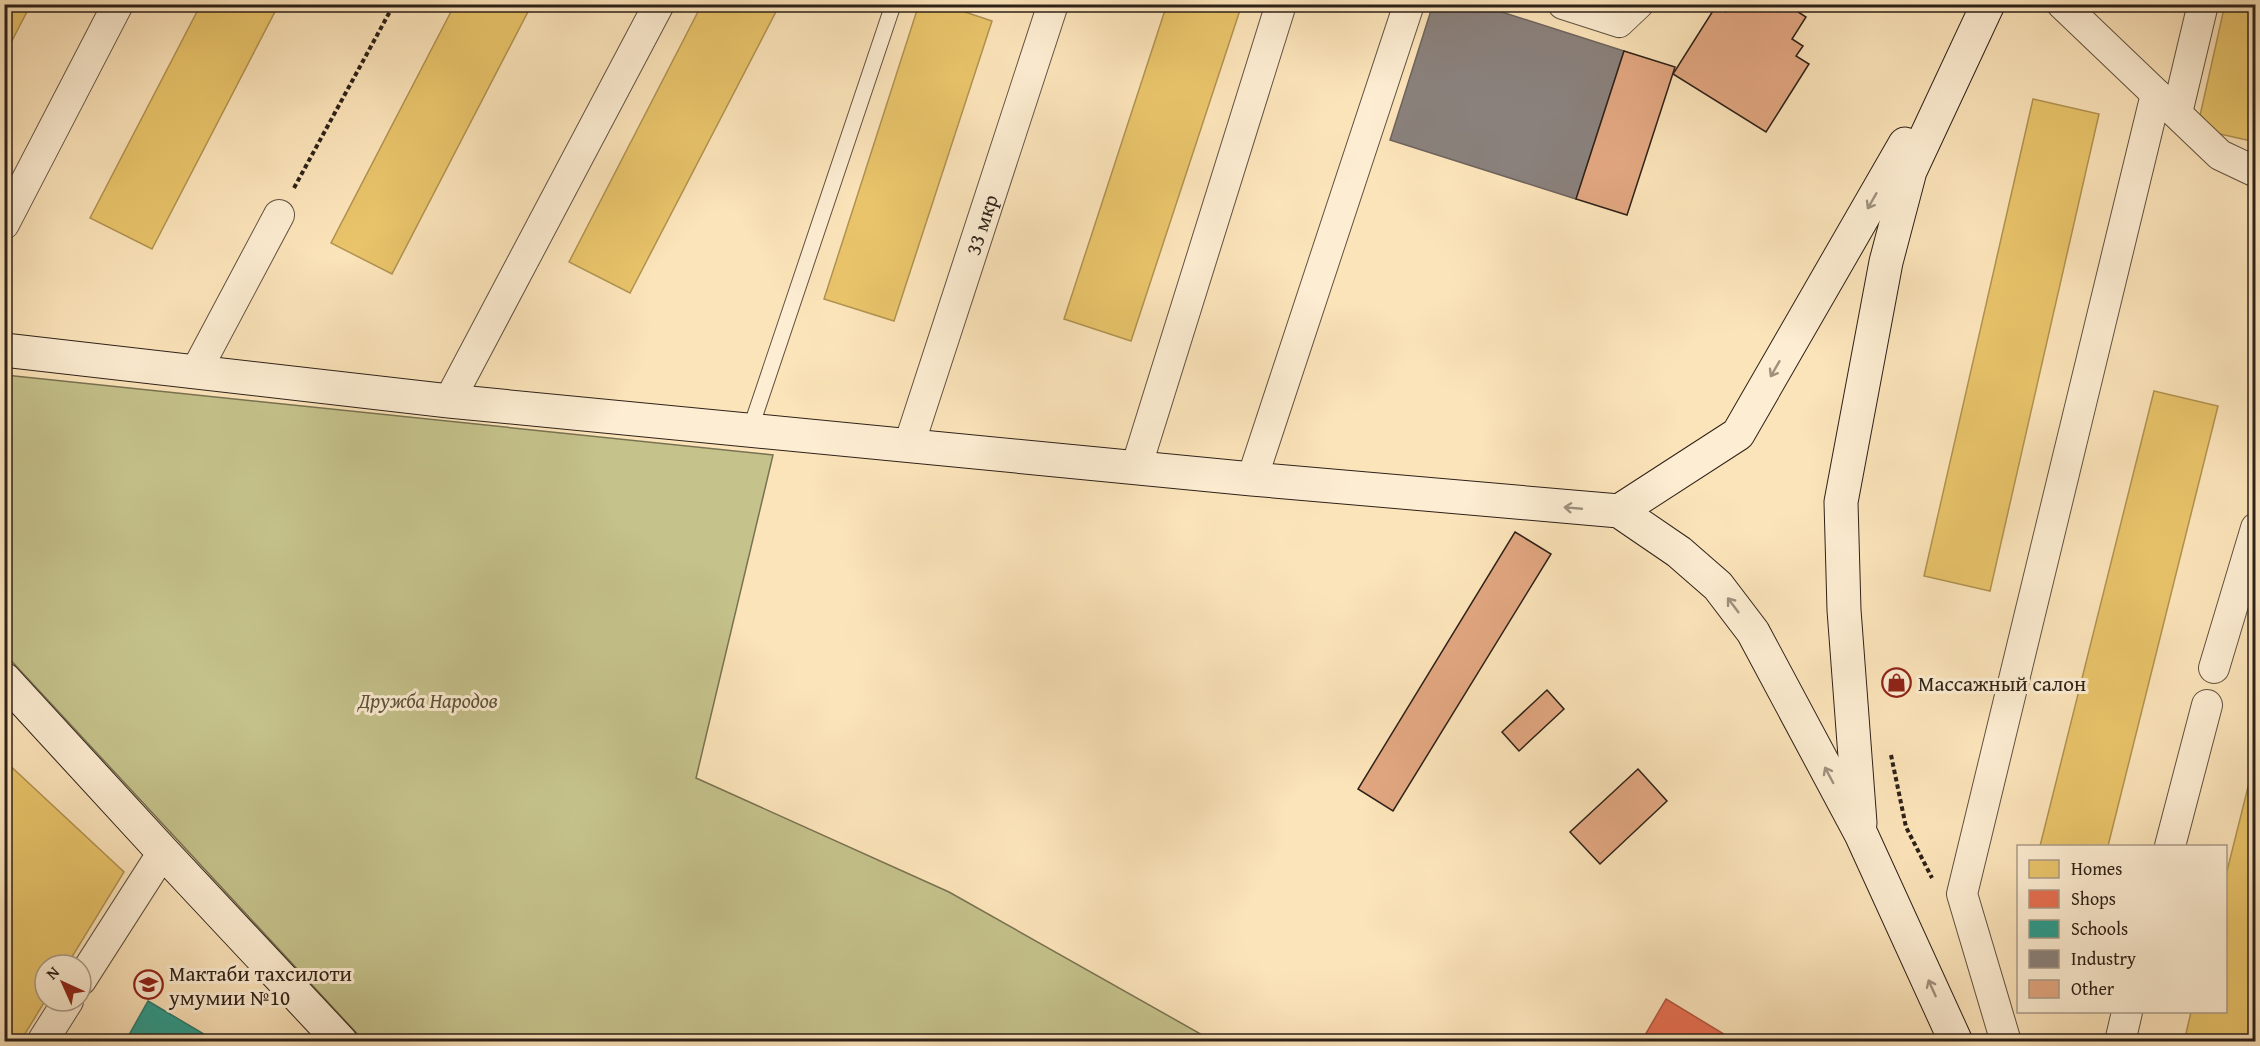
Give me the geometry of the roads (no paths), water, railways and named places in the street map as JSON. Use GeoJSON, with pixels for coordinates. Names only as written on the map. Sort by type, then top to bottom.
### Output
{"type":"FeatureCollection","features":[{"type":"Feature","properties":{"kind":"street"},"geometry":{"type":"LineString","coordinates":[[4,224],[118,4]]}},
{"type":"Feature","properties":{"kind":"street"},"geometry":{"type":"LineString","coordinates":[[449,401],[659,4]]}},
{"type":"Feature","properties":{"kind":"street","name":"33 мкр"},"geometry":{"type":"LineString","coordinates":[[909,445],[1053,4]]}},
{"type":"Feature","properties":{"kind":"street"},"geometry":{"type":"LineString","coordinates":[[1136,468],[1281,4]]}},
{"type":"Feature","properties":{"kind":"street"},"geometry":{"type":"LineString","coordinates":[[1251,479],[1410,4]]}},
{"type":"Feature","properties":{"kind":"street"},"geometry":{"type":"LineString","coordinates":[[1563,4],[1619,21],[1638,4]]}},
{"type":"Feature","properties":{"kind":"street"},"geometry":{"type":"LineString","coordinates":[[1619,511],[1738,434],[1987,4]]}},
{"type":"Feature","properties":{"kind":"street"},"geometry":{"type":"LineString","coordinates":[[1861,834],[1844,610],[1841,502],[1861,383],[1886,261],[1910,171],[1987,4]]}},
{"type":"Feature","properties":{"kind":"street"},"geometry":{"type":"LineString","coordinates":[[2062,4],[2220,155],[2256,172]]}},
{"type":"Feature","properties":{"kind":"street"},"geometry":{"type":"LineString","coordinates":[[2006,1041],[1962,894],[2166,104],[2202,4]]}},
{"type":"Feature","properties":{"kind":"street"},"geometry":{"type":"LineString","coordinates":[[195,373],[279,215]]}},
{"type":"Feature","properties":{"kind":"street"},"geometry":{"type":"LineString","coordinates":[[4,350],[449,401],[1251,479],[1619,511],[1679,552],[1718,586],[1754,632],[1861,834],[1956,1041]]}},
{"type":"Feature","properties":{"kind":"street"},"geometry":{"type":"LineString","coordinates":[[2214,668],[2256,528]]}},
{"type":"Feature","properties":{"kind":"street"},"geometry":{"type":"LineString","coordinates":[[4,679],[341,1041]]}},
{"type":"Feature","properties":{"kind":"street"},"geometry":{"type":"LineString","coordinates":[[2170,845],[2207,705]]}},
{"type":"Feature","properties":{"kind":"street"},"geometry":{"type":"LineString","coordinates":[[93,961],[163,852]]}},
{"type":"Feature","properties":{"kind":"street"},"geometry":{"type":"LineString","coordinates":[[42,1041],[60,1013]]}},
{"type":"Feature","properties":{"kind":"street"},"geometry":{"type":"LineString","coordinates":[[2120,1041],[2127,1013]]}},
{"type":"Feature","properties":{"kind":"lane"},"geometry":{"type":"LineString","coordinates":[[750,430],[891,8]]}},
{"type":"Feature","properties":{"kind":"place","name":"Массажный салон"},"geometry":{"type":"Point","coordinates":[1897,683]}},
{"type":"Feature","properties":{"kind":"place","name":"Мактаби тахсилоти умумии №10"},"geometry":{"type":"Point","coordinates":[148,985]}},
{"type":"Feature","properties":{"kind":"park label","name":"Дружба Народов"},"geometry":{"type":"Point","coordinates":[428,700]}}]}
